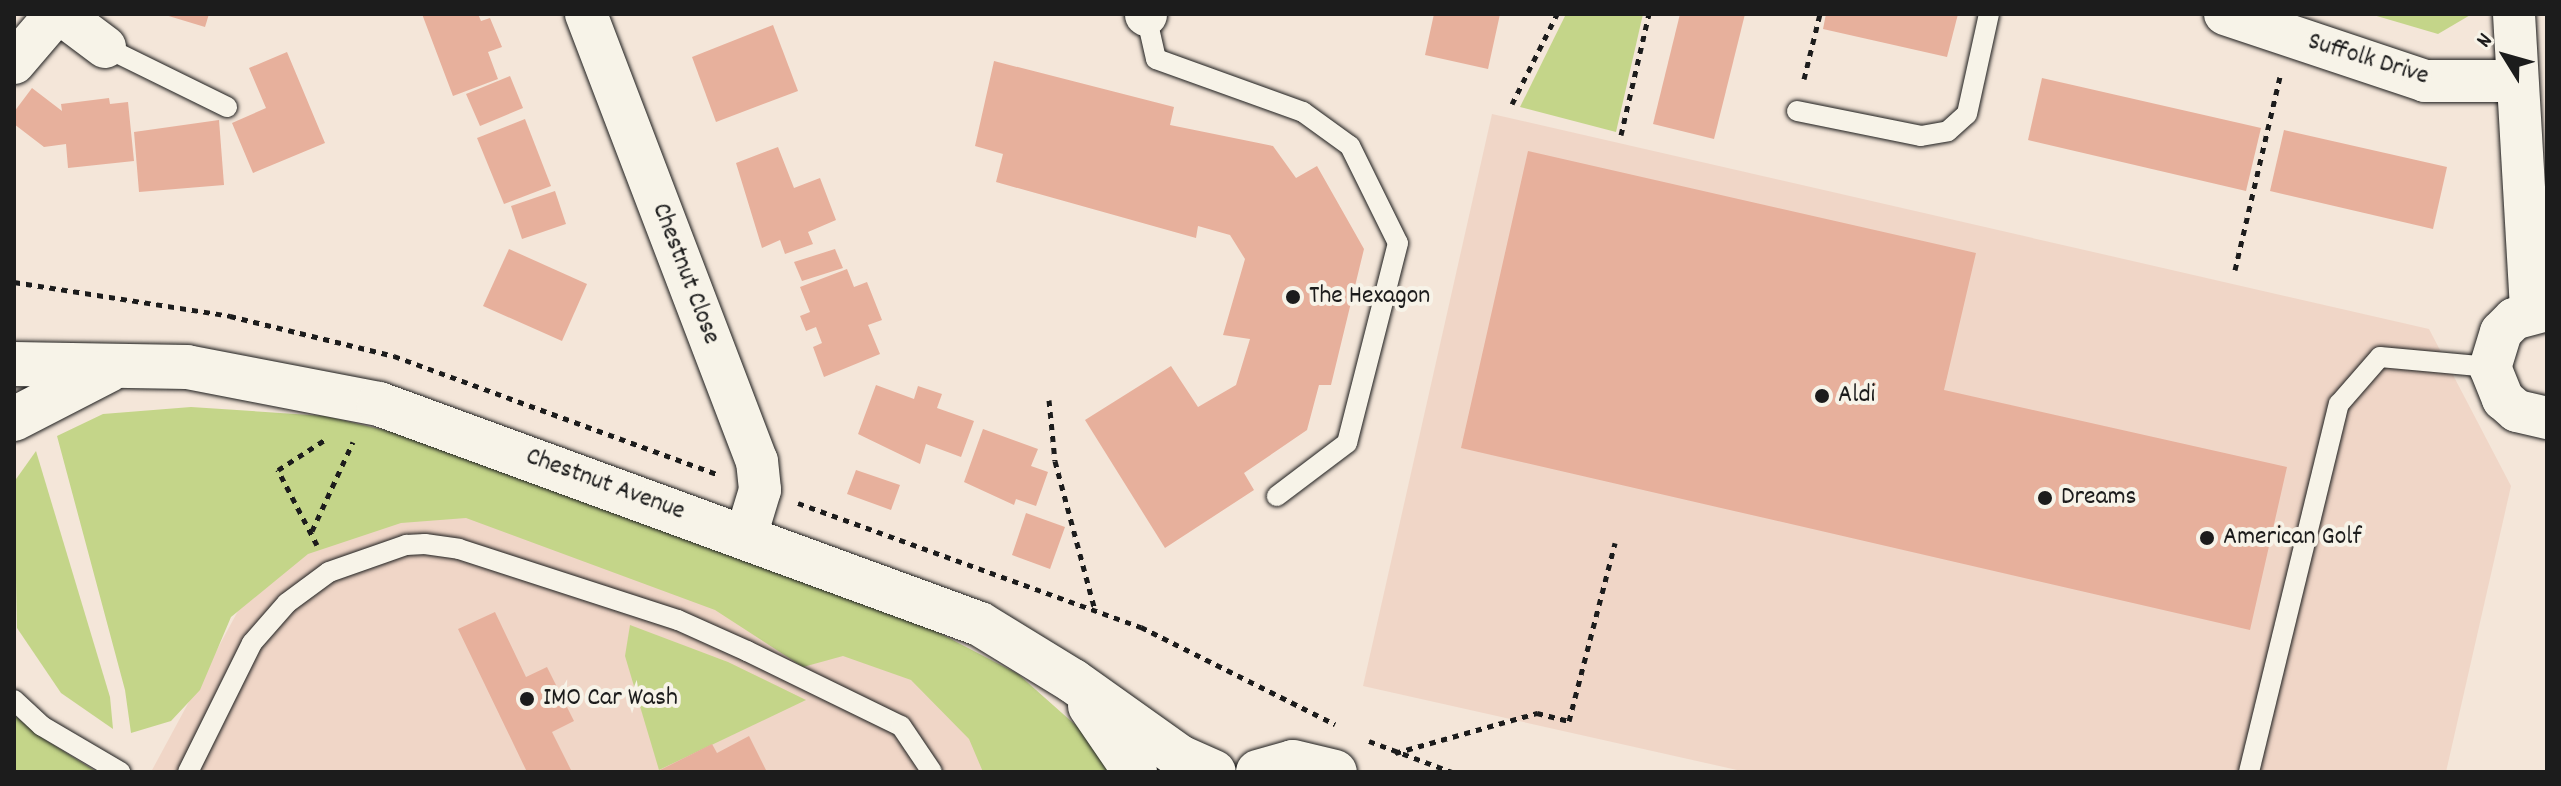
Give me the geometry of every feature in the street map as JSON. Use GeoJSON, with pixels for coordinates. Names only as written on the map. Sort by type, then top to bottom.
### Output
{"type":"FeatureCollection","features":[{"type":"Feature","properties":{"kind":"street"},"geometry":{"type":"LineString","coordinates":[[14,63],[58,14],[105,47]]}},
{"type":"Feature","properties":{"kind":"street","name":"Chestnut Close"},"geometry":{"type":"LineString","coordinates":[[586,14],[757,461],[760,490],[746,536]]}},
{"type":"Feature","properties":{"kind":"street","name":"Suffolk Drive"},"geometry":{"type":"LineString","coordinates":[[2225,14],[2425,81],[2515,81]]}},
{"type":"Feature","properties":{"kind":"street"},"geometry":{"type":"LineString","coordinates":[[2514,14],[2515,81],[2539,311],[2501,332],[2490,367],[2503,399],[2517,411],[2547,418]]}},
{"type":"Feature","properties":{"kind":"street","name":"Chestnut Avenue"},"geometry":{"type":"LineString","coordinates":[[14,364],[187,367],[379,404],[980,624],[1073,681],[1180,757],[1214,772]]}},
{"type":"Feature","properties":{"kind":"street","name":"Chestnut Avenue"},"geometry":{"type":"LineString","coordinates":[[14,419],[114,367]]}},
{"type":"Feature","properties":{"kind":"street","name":"Chestnut Avenue"},"geometry":{"type":"LineString","coordinates":[[1073,681],[1135,772]]}},
{"type":"Feature","properties":{"kind":"street"},"geometry":{"type":"LineString","coordinates":[[1258,772],[1293,762],[1335,772]]}},
{"type":"Feature","properties":{"kind":"lane"},"geometry":{"type":"LineString","coordinates":[[1797,111],[1921,136],[1948,131],[1967,114],[1989,14]]}},
{"type":"Feature","properties":{"kind":"lane"},"geometry":{"type":"LineString","coordinates":[[1146,15],[1156,59],[1303,112],[1350,146],[1398,243],[1347,443],[1277,496]]}},
{"type":"Feature","properties":{"kind":"lane"},"geometry":{"type":"LineString","coordinates":[[105,47],[227,107]]}},
{"type":"Feature","properties":{"kind":"lane"},"geometry":{"type":"LineString","coordinates":[[2249,772],[2339,404],[2380,357],[2490,367]]}},
{"type":"Feature","properties":{"kind":"lane"},"geometry":{"type":"LineString","coordinates":[[188,772],[252,643],[287,603],[329,572],[406,545],[425,544],[459,549],[678,620],[901,726],[932,772]]}},
{"type":"Feature","properties":{"kind":"lane"},"geometry":{"type":"LineString","coordinates":[[14,700],[42,726],[120,772]]}},
{"type":"Feature","properties":{"kind":"path"},"geometry":{"type":"LineString","coordinates":[[1512,104],[1557,14]]}},
{"type":"Feature","properties":{"kind":"path"},"geometry":{"type":"LineString","coordinates":[[1621,135],[1649,14]]}},
{"type":"Feature","properties":{"kind":"path"},"geometry":{"type":"LineString","coordinates":[[1797,111],[1820,14]]}},
{"type":"Feature","properties":{"kind":"path"},"geometry":{"type":"LineString","coordinates":[[2235,270],[2289,36]]}},
{"type":"Feature","properties":{"kind":"path"},"geometry":{"type":"LineString","coordinates":[[1049,400],[1055,461],[1095,611]]}},
{"type":"Feature","properties":{"kind":"path"},"geometry":{"type":"LineString","coordinates":[[312,532],[357,433]]}},
{"type":"Feature","properties":{"kind":"path"},"geometry":{"type":"LineString","coordinates":[[329,572],[312,532],[278,470],[330,436]]}},
{"type":"Feature","properties":{"kind":"path"},"geometry":{"type":"LineString","coordinates":[[1394,754],[1537,713],[1569,721],[1615,543]]}},
{"type":"Feature","properties":{"kind":"shaded area"},"geometry":{"type":"Polygon","coordinates":[[[1492,114],[2429,329],[2511,486],[2446,772],[1746,772],[1363,686],[1492,114]]]}},
{"type":"Feature","properties":{"kind":"shaded area"},"geometry":{"type":"Polygon","coordinates":[[[308,481],[418,490],[910,666],[999,772],[151,772],[308,481]]]}},
{"type":"Feature","properties":{"kind":"green space"},"geometry":{"type":"Polygon","coordinates":[[[1566,14],[1643,14],[1616,132],[1520,107],[1566,14]]]}},
{"type":"Feature","properties":{"kind":"green space"},"geometry":{"type":"Polygon","coordinates":[[[2370,14],[2472,14],[2438,34],[2370,14]]]}},
{"type":"Feature","properties":{"kind":"green space"},"geometry":{"type":"Polygon","coordinates":[[[191,407],[325,416],[451,446],[899,612],[1018,674],[1089,737],[1111,772],[983,772],[969,739],[911,680],[843,656],[803,667],[715,610],[466,518],[401,523],[308,554],[231,617],[200,690],[171,721],[131,733],[125,690],[57,436],[103,414],[191,407]]]}},
{"type":"Feature","properties":{"kind":"green space"},"geometry":{"type":"Polygon","coordinates":[[[36,451],[110,697],[113,729],[61,693],[17,628],[14,482],[36,451]]]}},
{"type":"Feature","properties":{"kind":"green space"},"geometry":{"type":"Polygon","coordinates":[[[630,625],[728,662],[806,700],[659,770],[625,656],[630,625]]]}},
{"type":"Feature","properties":{"kind":"green space"},"geometry":{"type":"Polygon","coordinates":[[[14,715],[39,736],[97,772],[14,772],[14,715]]]}},
{"type":"Feature","properties":{"kind":"building"},"geometry":{"type":"Polygon","coordinates":[[[162,14],[209,14],[205,27],[162,14]]]}},
{"type":"Feature","properties":{"kind":"building"},"geometry":{"type":"Polygon","coordinates":[[[422,14],[478,14],[481,21],[490,18],[502,47],[488,52],[498,79],[453,96],[422,14]]]}},
{"type":"Feature","properties":{"kind":"building"},"geometry":{"type":"Polygon","coordinates":[[[1434,14],[1500,14],[1488,69],[1425,55],[1434,14]]]}},
{"type":"Feature","properties":{"kind":"building"},"geometry":{"type":"Polygon","coordinates":[[[1680,14],[1745,14],[1714,139],[1653,124],[1680,14]]]}},
{"type":"Feature","properties":{"kind":"building"},"geometry":{"type":"Polygon","coordinates":[[[1826,14],[1958,14],[1947,57],[1823,29],[1826,14]]]}},
{"type":"Feature","properties":{"kind":"building"},"geometry":{"type":"Polygon","coordinates":[[[773,25],[798,91],[716,122],[692,57],[773,25]]]}},
{"type":"Feature","properties":{"kind":"building"},"geometry":{"type":"Polygon","coordinates":[[[287,52],[325,143],[253,173],[232,123],[266,108],[249,68],[287,52]]]}},
{"type":"Feature","properties":{"kind":"building","name":"The Hexagon"},"geometry":{"type":"Polygon","coordinates":[[[994,61],[1174,107],[1170,125],[1273,146],[1296,178],[1317,166],[1364,249],[1331,385],[1319,385],[1307,430],[1244,473],[1254,490],[1165,548],[1085,420],[1171,366],[1198,407],[1236,385],[1250,339],[1223,335],[1245,259],[1230,235],[1198,226],[1196,238],[996,182],[1003,154],[975,146],[994,61]]]}},
{"type":"Feature","properties":{"kind":"building"},"geometry":{"type":"Polygon","coordinates":[[[510,76],[523,108],[480,126],[466,94],[510,76]]]}},
{"type":"Feature","properties":{"kind":"building"},"geometry":{"type":"Polygon","coordinates":[[[2042,78],[2261,128],[2246,191],[2028,140],[2042,78]]]}},
{"type":"Feature","properties":{"kind":"building"},"geometry":{"type":"Polygon","coordinates":[[[32,88],[62,111],[61,104],[109,98],[110,104],[128,102],[134,161],[68,168],[66,144],[44,147],[14,124],[14,112],[32,88]]]}},
{"type":"Feature","properties":{"kind":"building"},"geometry":{"type":"Polygon","coordinates":[[[525,119],[551,186],[504,204],[477,138],[525,119]]]}},
{"type":"Feature","properties":{"kind":"building"},"geometry":{"type":"Polygon","coordinates":[[[219,120],[224,185],[139,192],[134,132],[219,120]]]}},
{"type":"Feature","properties":{"kind":"building"},"geometry":{"type":"Polygon","coordinates":[[[2284,130],[2447,167],[2433,229],[2270,191],[2284,130]]]}},
{"type":"Feature","properties":{"kind":"building"},"geometry":{"type":"Polygon","coordinates":[[[778,147],[794,188],[820,178],[836,220],[808,232],[813,244],[785,254],[780,240],[762,248],[736,163],[778,147]]]}},
{"type":"Feature","properties":{"kind":"building"},"geometry":{"type":"Polygon","coordinates":[[[1528,151],[1976,253],[1944,390],[2287,467],[2250,630],[1461,448],[1528,151]]]}},
{"type":"Feature","properties":{"kind":"building"},"geometry":{"type":"Polygon","coordinates":[[[555,191],[566,224],[522,239],[511,206],[555,191]]]}},
{"type":"Feature","properties":{"kind":"building"},"geometry":{"type":"Polygon","coordinates":[[[509,249],[587,284],[562,341],[483,306],[509,249]]]}},
{"type":"Feature","properties":{"kind":"building"},"geometry":{"type":"Polygon","coordinates":[[[835,249],[843,268],[802,281],[794,262],[835,249]]]}},
{"type":"Feature","properties":{"kind":"building"},"geometry":{"type":"Polygon","coordinates":[[[847,269],[854,287],[867,282],[882,320],[868,325],[880,354],[824,377],[813,347],[822,343],[816,327],[806,331],[800,316],[810,312],[800,287],[847,269]]]}},
{"type":"Feature","properties":{"kind":"building"},"geometry":{"type":"Polygon","coordinates":[[[876,385],[914,399],[918,386],[942,394],[937,408],[974,421],[961,457],[926,444],[920,464],[858,434],[876,385]]]}},
{"type":"Feature","properties":{"kind":"building"},"geometry":{"type":"Polygon","coordinates":[[[983,429],[1038,449],[1031,466],[1048,472],[1036,506],[1016,499],[1014,505],[964,482],[983,429]]]}},
{"type":"Feature","properties":{"kind":"building"},"geometry":{"type":"Polygon","coordinates":[[[856,470],[900,485],[891,510],[847,494],[856,470]]]}},
{"type":"Feature","properties":{"kind":"building"},"geometry":{"type":"Polygon","coordinates":[[[1026,513],[1065,527],[1050,569],[1012,555],[1026,513]]]}},
{"type":"Feature","properties":{"kind":"building","name":"IMO Car Wash"},"geometry":{"type":"Polygon","coordinates":[[[495,612],[526,677],[547,667],[574,721],[552,732],[572,772],[527,772],[458,629],[495,612]]]}},
{"type":"Feature","properties":{"kind":"building"},"geometry":{"type":"Polygon","coordinates":[[[749,736],[767,772],[656,772],[712,744],[717,753],[749,736]]]}},
{"type":"Feature","properties":{"kind":"place","name":"The Hexagon"},"geometry":{"type":"Point","coordinates":[1293,297]}},
{"type":"Feature","properties":{"kind":"place","name":"Aldi"},"geometry":{"type":"Point","coordinates":[1822,396]}},
{"type":"Feature","properties":{"kind":"place","name":"Dreams"},"geometry":{"type":"Point","coordinates":[2045,498]}},
{"type":"Feature","properties":{"kind":"place","name":"American Golf"},"geometry":{"type":"Point","coordinates":[2207,538]}},
{"type":"Feature","properties":{"kind":"place","name":"IMO Car Wash"},"geometry":{"type":"Point","coordinates":[527,699]}}]}
